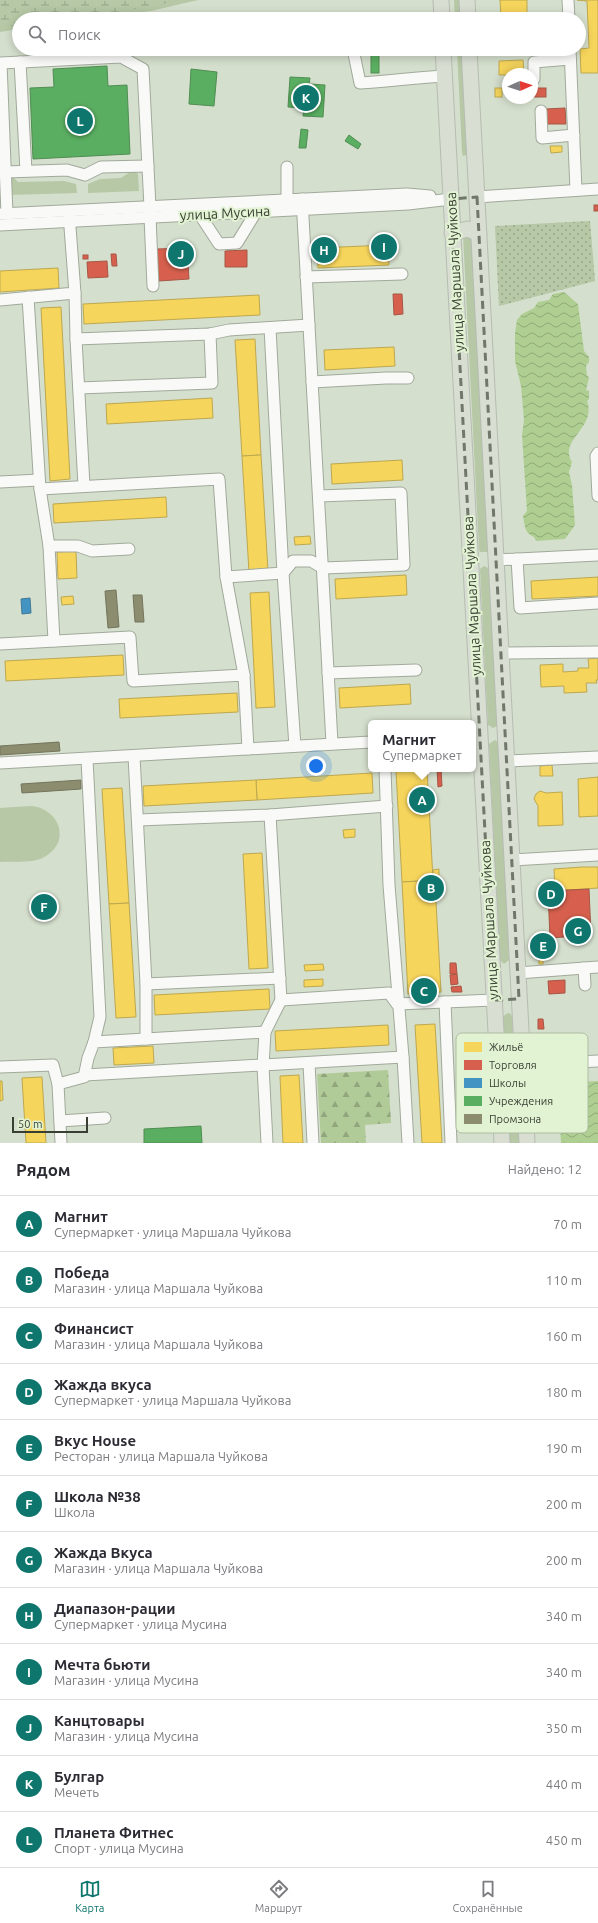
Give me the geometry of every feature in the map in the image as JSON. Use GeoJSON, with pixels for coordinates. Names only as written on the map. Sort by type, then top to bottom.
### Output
{"type":"FeatureCollection","features":[{"type":"Feature","properties":{"kind":"main road"},"geometry":{"type":"LineString","coordinates":[[441,0],[442,12]]}},
{"type":"Feature","properties":{"kind":"main road"},"geometry":{"type":"LineString","coordinates":[[467,0],[468,12]]}},
{"type":"Feature","properties":{"kind":"main road","name":"улица Маршала Чуйкова"},"geometry":{"type":"LineString","coordinates":[[444,56],[471,561],[477,736],[496,1033]]}},
{"type":"Feature","properties":{"kind":"main road","name":"улица Маршала Чуйкова"},"geometry":{"type":"LineString","coordinates":[[469,56],[521,1033]]}},
{"type":"Feature","properties":{"kind":"main road","name":"улица Мусина"},"geometry":{"type":"LineString","coordinates":[[451,199],[477,197]]}},
{"type":"Feature","properties":{"kind":"main road"},"geometry":{"type":"LineString","coordinates":[[452,233],[468,228],[479,234]]}},
{"type":"Feature","properties":{"kind":"main road"},"geometry":{"type":"LineString","coordinates":[[471,561],[496,560]]}},
{"type":"Feature","properties":{"kind":"main road"},"geometry":{"type":"LineString","coordinates":[[477,736],[505,735]]}},
{"type":"Feature","properties":{"kind":"main road"},"geometry":{"type":"LineString","coordinates":[[492,974],[518,973]]}},
{"type":"Feature","properties":{"kind":"main road"},"geometry":{"type":"LineString","coordinates":[[494,1000],[519,999]]}},
{"type":"Feature","properties":{"kind":"main road","name":"улица Маршала Чуйкова"},"geometry":{"type":"LineString","coordinates":[[501,1133],[502,1143]]}},
{"type":"Feature","properties":{"kind":"main road","name":"улица Маршала Чуйкова"},"geometry":{"type":"LineString","coordinates":[[525,1133],[526,1143]]}},
{"type":"Feature","properties":{"kind":"street"},"geometry":{"type":"LineString","coordinates":[[568,0],[569,12]]}},
{"type":"Feature","properties":{"kind":"street"},"geometry":{"type":"LineString","coordinates":[[354,56],[360,83],[445,76]]}},
{"type":"Feature","properties":{"kind":"street"},"geometry":{"type":"LineString","coordinates":[[534,68],[534,62],[561,56]]}},
{"type":"Feature","properties":{"kind":"street"},"geometry":{"type":"LineString","coordinates":[[570,56],[576,190]]}},
{"type":"Feature","properties":{"kind":"street"},"geometry":{"type":"LineString","coordinates":[[4,214],[5,172],[1,63],[121,57],[143,69],[153,286]]}},
{"type":"Feature","properties":{"kind":"street"},"geometry":{"type":"LineString","coordinates":[[20,62],[26,171]]}},
{"type":"Feature","properties":{"kind":"street"},"geometry":{"type":"LineString","coordinates":[[541,111],[542,138],[574,135]]}},
{"type":"Feature","properties":{"kind":"street"},"geometry":{"type":"LineString","coordinates":[[5,172],[67,170],[85,175],[101,167],[148,166]]}},
{"type":"Feature","properties":{"kind":"street"},"geometry":{"type":"LineString","coordinates":[[287,167],[287,200]]}},
{"type":"Feature","properties":{"kind":"street","name":"улица Мусина"},"geometry":{"type":"LineString","coordinates":[[477,197],[598,189]]}},
{"type":"Feature","properties":{"kind":"street","name":"улица Мусина"},"geometry":{"type":"LineString","coordinates":[[150,212],[200,215],[256,212],[302,204],[407,194],[451,199]]}},
{"type":"Feature","properties":{"kind":"street","name":"улица Мусина"},"geometry":{"type":"LineString","coordinates":[[4,214],[69,216],[150,212],[287,200],[302,204]]}},
{"type":"Feature","properties":{"kind":"street"},"geometry":{"type":"LineString","coordinates":[[302,204],[332,743]]}},
{"type":"Feature","properties":{"kind":"street"},"geometry":{"type":"LineString","coordinates":[[200,215],[219,244],[237,243],[256,212]]}},
{"type":"Feature","properties":{"kind":"street"},"geometry":{"type":"LineString","coordinates":[[69,216],[75,293],[84,486]]}},
{"type":"Feature","properties":{"kind":"street","name":"улица Мусина"},"geometry":{"type":"LineString","coordinates":[[0,225],[69,216]]}},
{"type":"Feature","properties":{"kind":"street"},"geometry":{"type":"LineString","coordinates":[[306,277],[402,274]]}},
{"type":"Feature","properties":{"kind":"street"},"geometry":{"type":"LineString","coordinates":[[0,300],[75,293]]}},
{"type":"Feature","properties":{"kind":"street"},"geometry":{"type":"LineString","coordinates":[[28,298],[39,485],[49,546],[54,641]]}},
{"type":"Feature","properties":{"kind":"street"},"geometry":{"type":"LineString","coordinates":[[76,339],[210,334],[229,330],[309,325]]}},
{"type":"Feature","properties":{"kind":"street"},"geometry":{"type":"LineString","coordinates":[[270,328],[283,574],[295,746]]}},
{"type":"Feature","properties":{"kind":"street"},"geometry":{"type":"LineString","coordinates":[[79,388],[212,383],[210,334]]}},
{"type":"Feature","properties":{"kind":"street"},"geometry":{"type":"LineString","coordinates":[[312,382],[408,378]]}},
{"type":"Feature","properties":{"kind":"street"},"geometry":{"type":"LineString","coordinates":[[598,453],[596,456],[598,496]]}},
{"type":"Feature","properties":{"kind":"street"},"geometry":{"type":"LineString","coordinates":[[0,482],[84,486],[219,479],[226,577],[244,675],[248,749]]}},
{"type":"Feature","properties":{"kind":"street"},"geometry":{"type":"LineString","coordinates":[[226,577],[283,574],[293,561],[311,561],[323,568],[404,565],[401,493],[319,496]]}},
{"type":"Feature","properties":{"kind":"street"},"geometry":{"type":"LineString","coordinates":[[49,546],[78,546],[92,551],[129,549]]}},
{"type":"Feature","properties":{"kind":"street"},"geometry":{"type":"LineString","coordinates":[[496,560],[598,555]]}},
{"type":"Feature","properties":{"kind":"street"},"geometry":{"type":"LineString","coordinates":[[517,559],[520,608],[598,603]]}},
{"type":"Feature","properties":{"kind":"street"},"geometry":{"type":"LineString","coordinates":[[0,644],[130,637],[133,681],[244,675]]}},
{"type":"Feature","properties":{"kind":"street"},"geometry":{"type":"LineString","coordinates":[[501,653],[598,652]]}},
{"type":"Feature","properties":{"kind":"street"},"geometry":{"type":"LineString","coordinates":[[328,673],[416,670]]}},
{"type":"Feature","properties":{"kind":"street"},"geometry":{"type":"LineString","coordinates":[[0,763],[368,742]]}},
{"type":"Feature","properties":{"kind":"street"},"geometry":{"type":"LineString","coordinates":[[134,756],[146,984],[146,1039]]}},
{"type":"Feature","properties":{"kind":"street"},"geometry":{"type":"LineString","coordinates":[[507,761],[598,757]]}},
{"type":"Feature","properties":{"kind":"street"},"geometry":{"type":"LineString","coordinates":[[85,1075],[88,1058],[94,1042],[100,1017],[87,759]]}},
{"type":"Feature","properties":{"kind":"street"},"geometry":{"type":"LineString","coordinates":[[385,772],[389,885],[397,1004],[403,1057],[408,1143]]}},
{"type":"Feature","properties":{"kind":"street"},"geometry":{"type":"LineString","coordinates":[[138,820],[270,815],[387,806]]}},
{"type":"Feature","properties":{"kind":"street"},"geometry":{"type":"LineString","coordinates":[[267,1143],[263,1066],[264,1032],[281,1000],[270,815]]}},
{"type":"Feature","properties":{"kind":"street"},"geometry":{"type":"LineString","coordinates":[[512,860],[598,855]]}},
{"type":"Feature","properties":{"kind":"street"},"geometry":{"type":"LineString","coordinates":[[518,973],[598,966]]}},
{"type":"Feature","properties":{"kind":"street"},"geometry":{"type":"LineString","coordinates":[[584,968],[585,985]]}},
{"type":"Feature","properties":{"kind":"street"},"geometry":{"type":"LineString","coordinates":[[146,984],[280,978]]}},
{"type":"Feature","properties":{"kind":"street"},"geometry":{"type":"LineString","coordinates":[[281,1000],[389,993],[397,1004]]}},
{"type":"Feature","properties":{"kind":"street"},"geometry":{"type":"LineString","coordinates":[[397,1004],[494,1000]]}},
{"type":"Feature","properties":{"kind":"street"},"geometry":{"type":"LineString","coordinates":[[445,1002],[451,1143]]}},
{"type":"Feature","properties":{"kind":"street"},"geometry":{"type":"LineString","coordinates":[[94,1042],[264,1032]]}},
{"type":"Feature","properties":{"kind":"street"},"geometry":{"type":"LineString","coordinates":[[58,1084],[84,1077],[85,1075],[403,1057]]}},
{"type":"Feature","properties":{"kind":"street"},"geometry":{"type":"LineString","coordinates":[[588,1062],[598,1061]]}},
{"type":"Feature","properties":{"kind":"street"},"geometry":{"type":"LineString","coordinates":[[309,1063],[313,1143]]}},
{"type":"Feature","properties":{"kind":"street"},"geometry":{"type":"LineString","coordinates":[[0,1067],[53,1065],[58,1084],[61,1143]]}},
{"type":"Feature","properties":{"kind":"street"},"geometry":{"type":"LineString","coordinates":[[60,1121],[105,1118]]}},
{"type":"Feature","properties":{"kind":"highlighted area"},"geometry":{"type":"Polygon","coordinates":[[[477,197],[519,999],[494,1000],[451,199],[477,197]]]}},
{"type":"Feature","properties":{"kind":"green space"},"geometry":{"type":"Polygon","coordinates":[[[0,0],[198,0],[144,12],[12,12],[12,30],[0,32],[0,0]]]}},
{"type":"Feature","properties":{"kind":"green space"},"geometry":{"type":"Polygon","coordinates":[[[0,0],[181,0],[151,7],[115,12],[12,12],[12,26],[0,28],[0,0]]]}},
{"type":"Feature","properties":{"kind":"green space"},"geometry":{"type":"Polygon","coordinates":[[[454,0],[460,0],[461,12],[455,12],[454,0]]]}},
{"type":"Feature","properties":{"kind":"green space"},"geometry":{"type":"Polygon","coordinates":[[[457,56],[462,56],[467,155],[463,156],[457,56]]]}},
{"type":"Feature","properties":{"kind":"green space"},"geometry":{"type":"Polygon","coordinates":[[[133,170],[138,174],[139,191],[88,193],[88,184],[100,179],[121,178],[133,170]]]}},
{"type":"Feature","properties":{"kind":"green space"},"geometry":{"type":"Polygon","coordinates":[[[9,177],[13,177],[18,182],[64,181],[76,184],[77,193],[7,195],[9,177]]]}},
{"type":"Feature","properties":{"kind":"green space"},"geometry":{"type":"Polygon","coordinates":[[[590,221],[595,281],[499,306],[495,226],[590,221]]]}},
{"type":"Feature","properties":{"kind":"green space"},"geometry":{"type":"Polygon","coordinates":[[[463,235],[472,237],[489,549],[487,552],[480,552],[479,549],[463,235]]]}},
{"type":"Feature","properties":{"kind":"green space"},"geometry":{"type":"Polygon","coordinates":[[[484,566],[490,569],[499,723],[493,728],[488,725],[480,569],[484,566]]]}},
{"type":"Feature","properties":{"kind":"green space"},"geometry":{"type":"Polygon","coordinates":[[[495,740],[500,744],[509,960],[504,964],[500,960],[489,744],[495,740]]]}},
{"type":"Feature","properties":{"kind":"green space"},"geometry":{"type":"Polygon","coordinates":[[[31,806],[48,812],[54,818],[60,834],[58,842],[54,849],[41,859],[24,862],[0,862],[0,808],[31,806]]]}},
{"type":"Feature","properties":{"kind":"green space"},"geometry":{"type":"Polygon","coordinates":[[[508,1013],[511,1014],[513,1033],[503,1033],[502,1017],[508,1013]]]}},
{"type":"Feature","properties":{"kind":"green space"},"geometry":{"type":"Polygon","coordinates":[[[388,1070],[391,1123],[365,1125],[366,1143],[321,1143],[317,1074],[388,1070]]]}},
{"type":"Feature","properties":{"kind":"green space"},"geometry":{"type":"Polygon","coordinates":[[[509,1133],[518,1133],[519,1143],[510,1143],[509,1133]]]}},
{"type":"Feature","properties":{"kind":"water"},"geometry":{"type":"Polygon","coordinates":[[[564,292],[578,304],[584,351],[589,357],[589,362],[586,366],[587,375],[589,378],[586,390],[589,391],[589,399],[587,401],[589,410],[587,419],[573,440],[569,454],[572,462],[569,472],[572,485],[575,525],[565,539],[536,541],[534,537],[528,533],[523,516],[527,511],[522,435],[524,420],[521,386],[515,361],[515,333],[517,320],[522,314],[534,308],[538,302],[549,300],[553,294],[564,292]]]}},
{"type":"Feature","properties":{"kind":"water"},"geometry":{"type":"Polygon","coordinates":[[[598,1081],[598,1143],[561,1143],[560,1133],[588,1133],[588,1082],[598,1081]]]}},
{"type":"Feature","properties":{"kind":"building: Жильё"},"geometry":{"type":"Polygon","coordinates":[[[500,0],[527,0],[527,12],[501,12],[500,0]]]}},
{"type":"Feature","properties":{"kind":"building: Жильё"},"geometry":{"type":"Polygon","coordinates":[[[577,0],[598,0],[598,73],[581,73],[580,56],[586,56],[586,48],[589,48],[587,1],[577,0]]]}},
{"type":"Feature","properties":{"kind":"building: Жильё"},"geometry":{"type":"Polygon","coordinates":[[[523,60],[524,68],[502,68],[502,75],[499,75],[499,61],[523,60]]]}},
{"type":"Feature","properties":{"kind":"building: Жильё"},"geometry":{"type":"Polygon","coordinates":[[[495,88],[502,88],[502,97],[495,97],[495,88]]]}},
{"type":"Feature","properties":{"kind":"building: Жильё"},"geometry":{"type":"Polygon","coordinates":[[[550,146],[562,146],[562,152],[551,153],[550,146]]]}},
{"type":"Feature","properties":{"kind":"building: Жильё"},"geometry":{"type":"Polygon","coordinates":[[[388,245],[389,265],[318,268],[317,248],[388,245]]]}},
{"type":"Feature","properties":{"kind":"building: Жильё"},"geometry":{"type":"Polygon","coordinates":[[[58,268],[59,288],[0,292],[0,271],[58,268]]]}},
{"type":"Feature","properties":{"kind":"building: Жильё"},"geometry":{"type":"Polygon","coordinates":[[[259,295],[260,315],[84,324],[83,304],[259,295]]]}},
{"type":"Feature","properties":{"kind":"building: Жильё"},"geometry":{"type":"Polygon","coordinates":[[[61,307],[70,479],[50,481],[41,308],[61,307]]]}},
{"type":"Feature","properties":{"kind":"building: Жильё"},"geometry":{"type":"Polygon","coordinates":[[[255,339],[261,455],[242,456],[235,340],[255,339]]]}},
{"type":"Feature","properties":{"kind":"building: Жильё"},"geometry":{"type":"Polygon","coordinates":[[[394,347],[395,366],[325,370],[324,350],[394,347]]]}},
{"type":"Feature","properties":{"kind":"building: Жильё"},"geometry":{"type":"Polygon","coordinates":[[[212,398],[213,418],[107,424],[106,404],[212,398]]]}},
{"type":"Feature","properties":{"kind":"building: Жильё"},"geometry":{"type":"Polygon","coordinates":[[[261,455],[268,571],[249,572],[242,456],[261,455]]]}},
{"type":"Feature","properties":{"kind":"building: Жильё"},"geometry":{"type":"Polygon","coordinates":[[[402,460],[403,480],[332,484],[331,464],[402,460]]]}},
{"type":"Feature","properties":{"kind":"building: Жильё"},"geometry":{"type":"Polygon","coordinates":[[[166,497],[167,517],[54,523],[53,504],[166,497]]]}},
{"type":"Feature","properties":{"kind":"building: Жильё"},"geometry":{"type":"Polygon","coordinates":[[[310,536],[311,544],[295,545],[294,537],[310,536]]]}},
{"type":"Feature","properties":{"kind":"building: Жильё"},"geometry":{"type":"Polygon","coordinates":[[[76,551],[77,578],[58,579],[57,552],[76,551]]]}},
{"type":"Feature","properties":{"kind":"building: Жильё"},"geometry":{"type":"Polygon","coordinates":[[[406,575],[407,595],[336,599],[335,579],[406,575]]]}},
{"type":"Feature","properties":{"kind":"building: Жильё"},"geometry":{"type":"Polygon","coordinates":[[[598,577],[598,596],[532,599],[531,581],[598,577]]]}},
{"type":"Feature","properties":{"kind":"building: Жильё"},"geometry":{"type":"Polygon","coordinates":[[[269,592],[275,707],[256,708],[250,593],[269,592]]]}},
{"type":"Feature","properties":{"kind":"building: Жильё"},"geometry":{"type":"Polygon","coordinates":[[[73,596],[74,604],[62,605],[61,597],[73,596]]]}},
{"type":"Feature","properties":{"kind":"building: Жильё"},"geometry":{"type":"Polygon","coordinates":[[[123,655],[124,675],[6,681],[5,661],[123,655]]]}},
{"type":"Feature","properties":{"kind":"building: Жильё"},"geometry":{"type":"Polygon","coordinates":[[[598,658],[598,680],[596,680],[597,683],[586,683],[587,692],[564,693],[564,686],[541,687],[540,665],[563,664],[563,672],[578,671],[578,668],[589,668],[588,659],[598,658]]]}},
{"type":"Feature","properties":{"kind":"building: Жильё"},"geometry":{"type":"Polygon","coordinates":[[[410,684],[411,704],[340,708],[339,688],[410,684]]]}},
{"type":"Feature","properties":{"kind":"building: Жильё"},"geometry":{"type":"Polygon","coordinates":[[[237,693],[238,712],[120,718],[119,699],[237,693]]]}},
{"type":"Feature","properties":{"kind":"building: Жильё"},"geometry":{"type":"Polygon","coordinates":[[[552,765],[553,776],[540,776],[540,766],[552,765]]]}},
{"type":"Feature","properties":{"kind":"building: Жильё"},"geometry":{"type":"Polygon","coordinates":[[[396,772],[427,772],[433,880],[402,882],[396,772]]]}},
{"type":"Feature","properties":{"kind":"building: Жильё"},"geometry":{"type":"Polygon","coordinates":[[[372,773],[373,793],[257,800],[256,780],[372,773]]]}},
{"type":"Feature","properties":{"kind":"building: Жильё"},"geometry":{"type":"Polygon","coordinates":[[[598,777],[598,816],[579,817],[578,779],[598,777]]]}},
{"type":"Feature","properties":{"kind":"building: Жильё"},"geometry":{"type":"Polygon","coordinates":[[[256,780],[257,800],[144,806],[143,786],[256,780]]]}},
{"type":"Feature","properties":{"kind":"building: Жильё"},"geometry":{"type":"Polygon","coordinates":[[[122,788],[129,903],[109,904],[102,789],[122,788]]]}},
{"type":"Feature","properties":{"kind":"building: Жильё"},"geometry":{"type":"Polygon","coordinates":[[[540,791],[546,793],[562,792],[563,825],[538,826],[538,806],[534,799],[536,794],[540,791]]]}},
{"type":"Feature","properties":{"kind":"building: Жильё"},"geometry":{"type":"Polygon","coordinates":[[[355,829],[355,837],[344,838],[343,830],[355,829]]]}},
{"type":"Feature","properties":{"kind":"building: Жильё"},"geometry":{"type":"Polygon","coordinates":[[[262,853],[268,968],[249,969],[243,854],[262,853]]]}},
{"type":"Feature","properties":{"kind":"building: Жильё"},"geometry":{"type":"Polygon","coordinates":[[[598,867],[598,888],[555,891],[554,869],[598,867]]]}},
{"type":"Feature","properties":{"kind":"building: Жильё"},"geometry":{"type":"Polygon","coordinates":[[[439,869],[439,877],[433,878],[433,870],[439,869]]]}},
{"type":"Feature","properties":{"kind":"building: Жильё"},"geometry":{"type":"Polygon","coordinates":[[[422,881],[422,885],[435,884],[441,992],[408,994],[402,882],[422,881]]]}},
{"type":"Feature","properties":{"kind":"building: Жильё"},"geometry":{"type":"Polygon","coordinates":[[[129,903],[136,1017],[116,1018],[109,904],[129,903]]]}},
{"type":"Feature","properties":{"kind":"building: Жильё"},"geometry":{"type":"Polygon","coordinates":[[[539,959],[543,959],[543,964],[539,964],[539,959]]]}},
{"type":"Feature","properties":{"kind":"building: Жильё"},"geometry":{"type":"Polygon","coordinates":[[[323,964],[324,970],[305,971],[304,965],[323,964]]]}},
{"type":"Feature","properties":{"kind":"building: Жильё"},"geometry":{"type":"Polygon","coordinates":[[[323,979],[323,986],[304,987],[304,980],[323,979]]]}},
{"type":"Feature","properties":{"kind":"building: Жильё"},"geometry":{"type":"Polygon","coordinates":[[[269,989],[270,1009],[155,1015],[154,995],[269,989]]]}},
{"type":"Feature","properties":{"kind":"building: Жильё"},"geometry":{"type":"Polygon","coordinates":[[[435,1024],[442,1143],[422,1143],[415,1025],[435,1024]]]}},
{"type":"Feature","properties":{"kind":"building: Жильё"},"geometry":{"type":"Polygon","coordinates":[[[388,1025],[389,1045],[276,1051],[275,1031],[388,1025]]]}},
{"type":"Feature","properties":{"kind":"building: Жильё"},"geometry":{"type":"Polygon","coordinates":[[[153,1046],[154,1063],[114,1065],[113,1048],[153,1046]]]}},
{"type":"Feature","properties":{"kind":"building: Жильё"},"geometry":{"type":"Polygon","coordinates":[[[299,1075],[303,1143],[283,1143],[280,1076],[299,1075]]]}},
{"type":"Feature","properties":{"kind":"building: Жильё"},"geometry":{"type":"Polygon","coordinates":[[[42,1077],[46,1143],[26,1143],[22,1078],[42,1077]]]}},
{"type":"Feature","properties":{"kind":"building: Жильё"},"geometry":{"type":"Polygon","coordinates":[[[0,1081],[2,1081],[3,1100],[0,1101],[0,1081]]]}},
{"type":"Feature","properties":{"kind":"building: Торговля"},"geometry":{"type":"Polygon","coordinates":[[[538,88],[546,88],[546,97],[538,97],[538,88]]]}},
{"type":"Feature","properties":{"kind":"building: Торговля"},"geometry":{"type":"Polygon","coordinates":[[[565,108],[566,124],[547,124],[546,109],[565,108]]]}},
{"type":"Feature","properties":{"kind":"building: Торговля"},"geometry":{"type":"Polygon","coordinates":[[[594,205],[598,205],[598,211],[594,211],[594,205]]]}},
{"type":"Feature","properties":{"kind":"building: Торговля"},"geometry":{"type":"Polygon","coordinates":[[[187,248],[189,279],[159,281],[157,249],[187,248]]]}},
{"type":"Feature","properties":{"kind":"building: Торговля"},"geometry":{"type":"Polygon","coordinates":[[[247,250],[247,267],[225,267],[225,251],[247,250]]]}},
{"type":"Feature","properties":{"kind":"building: Торговля"},"geometry":{"type":"Polygon","coordinates":[[[111,254],[116,254],[117,266],[112,266],[111,254]]]}},
{"type":"Feature","properties":{"kind":"building: Торговля"},"geometry":{"type":"Polygon","coordinates":[[[83,255],[88,255],[88,259],[83,259],[83,255]]]}},
{"type":"Feature","properties":{"kind":"building: Торговля"},"geometry":{"type":"Polygon","coordinates":[[[107,261],[108,277],[88,278],[87,262],[107,261]]]}},
{"type":"Feature","properties":{"kind":"building: Торговля"},"geometry":{"type":"Polygon","coordinates":[[[393,294],[402,294],[403,314],[394,315],[393,294]]]}},
{"type":"Feature","properties":{"kind":"building: Торговля"},"geometry":{"type":"Polygon","coordinates":[[[437,772],[441,772],[442,786],[438,787],[437,772]]]}},
{"type":"Feature","properties":{"kind":"building: Торговля"},"geometry":{"type":"Polygon","coordinates":[[[589,889],[591,935],[550,938],[548,891],[589,889]]]}},
{"type":"Feature","properties":{"kind":"building: Торговля"},"geometry":{"type":"Polygon","coordinates":[[[540,941],[545,941],[546,950],[540,951],[540,941]]]}},
{"type":"Feature","properties":{"kind":"building: Торговля"},"geometry":{"type":"Polygon","coordinates":[[[541,952],[545,952],[546,957],[541,957],[541,952]]]}},
{"type":"Feature","properties":{"kind":"building: Торговля"},"geometry":{"type":"Polygon","coordinates":[[[450,963],[456,963],[457,974],[450,974],[450,963]]]}},
{"type":"Feature","properties":{"kind":"building: Торговля"},"geometry":{"type":"Polygon","coordinates":[[[457,974],[458,984],[451,985],[450,975],[457,974]]]}},
{"type":"Feature","properties":{"kind":"building: Торговля"},"geometry":{"type":"Polygon","coordinates":[[[565,980],[565,993],[549,994],[548,981],[565,980]]]}},
{"type":"Feature","properties":{"kind":"building: Торговля"},"geometry":{"type":"Polygon","coordinates":[[[461,986],[462,992],[452,992],[451,987],[461,986]]]}},
{"type":"Feature","properties":{"kind":"building: Торговля"},"geometry":{"type":"Polygon","coordinates":[[[538,1019],[543,1019],[544,1029],[538,1029],[538,1019]]]}},
{"type":"Feature","properties":{"kind":"building: Школы"},"geometry":{"type":"Polygon","coordinates":[[[30,598],[31,613],[22,614],[21,599],[30,598]]]}},
{"type":"Feature","properties":{"kind":"building: Учреждения"},"geometry":{"type":"Polygon","coordinates":[[[371,56],[379,56],[379,73],[371,73],[371,56]]]}},
{"type":"Feature","properties":{"kind":"building: Учреждения"},"geometry":{"type":"Polygon","coordinates":[[[107,66],[108,86],[127,85],[130,154],[33,159],[30,88],[54,87],[53,69],[107,66]]]}},
{"type":"Feature","properties":{"kind":"building: Учреждения"},"geometry":{"type":"Polygon","coordinates":[[[191,69],[217,72],[214,106],[189,104],[191,69]]]}},
{"type":"Feature","properties":{"kind":"building: Учреждения"},"geometry":{"type":"Polygon","coordinates":[[[290,77],[310,78],[309,84],[325,85],[323,117],[303,116],[304,108],[288,107],[290,77]]]}},
{"type":"Feature","properties":{"kind":"building: Учреждения"},"geometry":{"type":"Polygon","coordinates":[[[301,129],[308,130],[306,148],[299,148],[301,129]]]}},
{"type":"Feature","properties":{"kind":"building: Учреждения"},"geometry":{"type":"Polygon","coordinates":[[[349,135],[361,144],[358,149],[345,141],[349,135]]]}},
{"type":"Feature","properties":{"kind":"building: Учреждения"},"geometry":{"type":"Polygon","coordinates":[[[201,1126],[202,1143],[144,1143],[144,1129],[201,1126]]]}},
{"type":"Feature","properties":{"kind":"building: Промзона"},"geometry":{"type":"Polygon","coordinates":[[[116,590],[119,627],[108,628],[105,591],[116,590]]]}},
{"type":"Feature","properties":{"kind":"building: Промзона"},"geometry":{"type":"Polygon","coordinates":[[[133,595],[142,595],[144,622],[135,622],[133,595]]]}},
{"type":"Feature","properties":{"kind":"building: Промзона"},"geometry":{"type":"Polygon","coordinates":[[[59,742],[60,751],[0,755],[0,746],[59,742]]]}},
{"type":"Feature","properties":{"kind":"building: Промзона"},"geometry":{"type":"Polygon","coordinates":[[[81,780],[81,789],[22,793],[21,784],[81,780]]]}},
{"type":"Feature","properties":{"kind":"place","name":"Булгар"},"geometry":{"type":"Point","coordinates":[306,98]}},
{"type":"Feature","properties":{"kind":"place","name":"Планета Фитнес"},"geometry":{"type":"Point","coordinates":[80,121]}},
{"type":"Feature","properties":{"kind":"place","name":"Мечта бьюти"},"geometry":{"type":"Point","coordinates":[384,247]}},
{"type":"Feature","properties":{"kind":"place","name":"Диапазон-рации"},"geometry":{"type":"Point","coordinates":[324,250]}},
{"type":"Feature","properties":{"kind":"place","name":"Канцтовары"},"geometry":{"type":"Point","coordinates":[181,254]}},
{"type":"Feature","properties":{"kind":"place","name":"Магнит"},"geometry":{"type":"Point","coordinates":[422,800]}},
{"type":"Feature","properties":{"kind":"place","name":"Победа"},"geometry":{"type":"Point","coordinates":[431,888]}},
{"type":"Feature","properties":{"kind":"place","name":"Жажда вкуса"},"geometry":{"type":"Point","coordinates":[551,894]}},
{"type":"Feature","properties":{"kind":"place","name":"Школа №38"},"geometry":{"type":"Point","coordinates":[44,907]}},
{"type":"Feature","properties":{"kind":"place","name":"Жажда Вкуса"},"geometry":{"type":"Point","coordinates":[578,931]}},
{"type":"Feature","properties":{"kind":"place","name":"Вкус House"},"geometry":{"type":"Point","coordinates":[543,946]}},
{"type":"Feature","properties":{"kind":"place","name":"Финансист"},"geometry":{"type":"Point","coordinates":[424,991]}}]}
